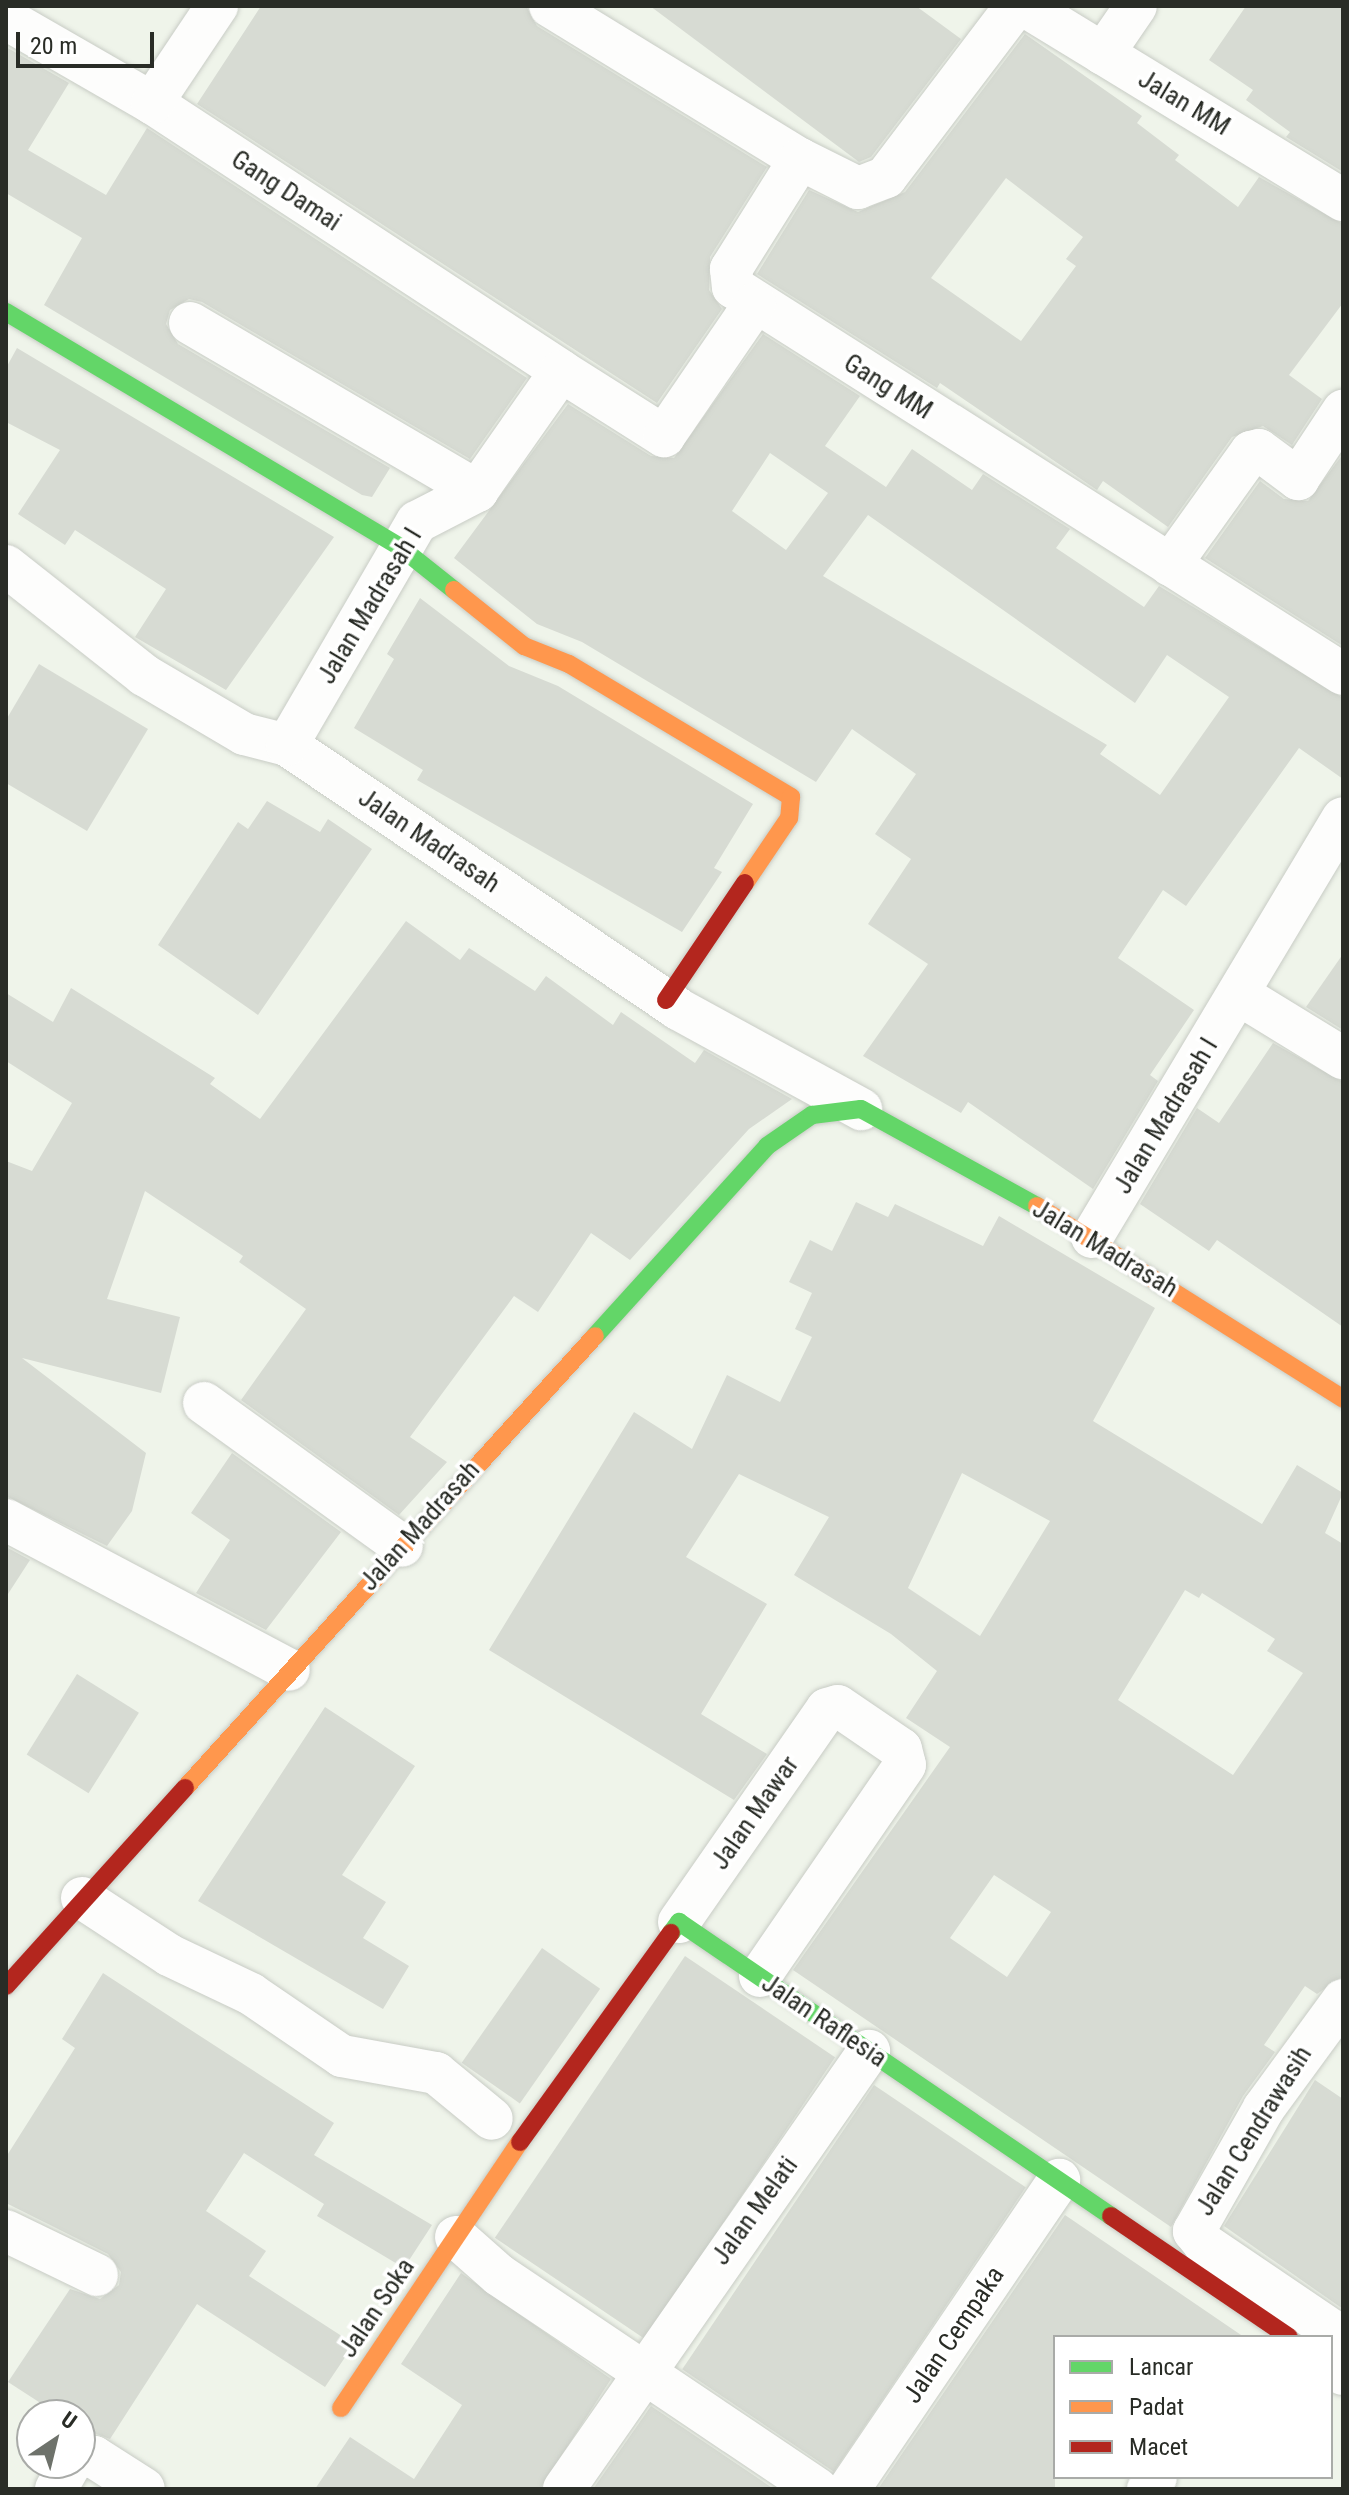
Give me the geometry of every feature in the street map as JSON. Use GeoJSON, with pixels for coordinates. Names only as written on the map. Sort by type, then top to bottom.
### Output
{"type":"FeatureCollection","features":[{"type":"Feature","properties":{"kind":"street"},"geometry":{"type":"LineString","coordinates":[[152,103],[217,6]]}},
{"type":"Feature","properties":{"kind":"street"},"geometry":{"type":"LineString","coordinates":[[550,6],[800,159],[858,188],[886,177],[1026,7]]}},
{"type":"Feature","properties":{"kind":"street"},"geometry":{"type":"LineString","coordinates":[[1103,54],[1136,6]]}},
{"type":"Feature","properties":{"kind":"street","name":"Jalan MM"},"geometry":{"type":"LineString","coordinates":[[1026,7],[1343,200]]}},
{"type":"Feature","properties":{"kind":"street","name":"Gang Damai"},"geometry":{"type":"LineString","coordinates":[[6,19],[152,103],[561,371]]}},
{"type":"Feature","properties":{"kind":"street","name":"Gang MM"},"geometry":{"type":"LineString","coordinates":[[800,159],[731,269],[733,287],[1343,674]]}},
{"type":"Feature","properties":{"kind":"street"},"geometry":{"type":"LineString","coordinates":[[561,371],[664,436],[755,303]]}},
{"type":"Feature","properties":{"kind":"street"},"geometry":{"type":"LineString","coordinates":[[6,312],[400,547],[524,646],[569,664],[791,797],[789,818],[666,1000]]}},
{"type":"Feature","properties":{"kind":"street"},"geometry":{"type":"LineString","coordinates":[[190,323],[477,491]]}},
{"type":"Feature","properties":{"kind":"street","name":"Jalan Madrasah I"},"geometry":{"type":"LineString","coordinates":[[287,745],[417,522],[477,491],[561,371]]}},
{"type":"Feature","properties":{"kind":"street"},"geometry":{"type":"LineString","coordinates":[[1170,565],[1251,452],[1259,450],[1298,479],[1343,411]]}},
{"type":"Feature","properties":{"kind":"street","name":"Jalan Madrasah"},"geometry":{"type":"LineString","coordinates":[[6,566],[144,675],[244,734],[287,745],[666,1000],[1092,1237],[1343,1399]]}},
{"type":"Feature","properties":{"kind":"street","name":"Jalan Madrasah I"},"geometry":{"type":"LineString","coordinates":[[1092,1237],[1240,995],[1343,818]]}},
{"type":"Feature","properties":{"kind":"street"},"geometry":{"type":"LineString","coordinates":[[1240,995],[1343,1058]]}},
{"type":"Feature","properties":{"kind":"street","name":"Jalan Madrasah"},"geometry":{"type":"LineString","coordinates":[[6,1986],[82,1898],[767,1146],[812,1115],[861,1109]]}},
{"type":"Feature","properties":{"kind":"street"},"geometry":{"type":"LineString","coordinates":[[204,1403],[402,1546]]}},
{"type":"Feature","properties":{"kind":"street"},"geometry":{"type":"LineString","coordinates":[[6,1520],[289,1670]]}},
{"type":"Feature","properties":{"kind":"street","name":"Jalan Mawar"},"geometry":{"type":"LineString","coordinates":[[679,1922],[832,1705],[905,1757],[760,1976]]}},
{"type":"Feature","properties":{"kind":"street"},"geometry":{"type":"LineString","coordinates":[[82,1898],[169,1955],[251,1994],[342,2056],[436,2073],[492,2119]]}},
{"type":"Feature","properties":{"kind":"street"},"geometry":{"type":"LineString","coordinates":[[679,1922],[456,2237],[499,2275],[641,2371],[795,2483]]}},
{"type":"Feature","properties":{"kind":"street","name":"Jalan Raflesia"},"geometry":{"type":"LineString","coordinates":[[679,1922],[1059,2180],[1265,2330]]}},
{"type":"Feature","properties":{"kind":"street","name":"Jalan Cendrawasih"},"geometry":{"type":"LineString","coordinates":[[1343,2000],[1264,2108],[1194,2231],[1204,2244],[1343,2338]]}},
{"type":"Feature","properties":{"kind":"street","name":"Jalan Melati"},"geometry":{"type":"LineString","coordinates":[[564,2489],[641,2371],[869,2051]]}},
{"type":"Feature","properties":{"kind":"street","name":"Jalan Cempaka"},"geometry":{"type":"LineString","coordinates":[[849,2489],[1059,2180]]}},
{"type":"Feature","properties":{"kind":"street"},"geometry":{"type":"LineString","coordinates":[[6,2231],[97,2275]]}},
{"type":"Feature","properties":{"kind":"street","name":"Jalan Soka"},"geometry":{"type":"LineString","coordinates":[[341,2408],[456,2237]]}},
{"type":"Feature","properties":{"kind":"street"},"geometry":{"type":"LineString","coordinates":[[96,2458],[144,2489]]}},
{"type":"Feature","properties":{"kind":"building"},"geometry":{"type":"Polygon","coordinates":[[[261,6],[526,6],[537,26],[767,167],[710,257],[709,290],[722,309],[657,403],[197,104],[261,6]]]}},
{"type":"Feature","properties":{"kind":"building"},"geometry":{"type":"Polygon","coordinates":[[[650,6],[916,6],[961,39],[871,157],[859,162],[650,6]]]}},
{"type":"Feature","properties":{"kind":"building"},"geometry":{"type":"Polygon","coordinates":[[[1246,6],[1343,6],[1343,172],[1286,137],[1290,132],[1246,100],[1253,90],[1209,60],[1246,6]]]}},
{"type":"Feature","properties":{"kind":"building"},"geometry":{"type":"Polygon","coordinates":[[[1025,34],[1142,116],[1137,123],[1179,155],[1175,160],[1238,207],[1259,177],[1343,224],[1343,303],[1289,375],[1322,399],[1292,445],[1263,426],[1232,437],[1168,527],[1103,481],[1097,490],[940,383],[937,388],[757,274],[809,190],[858,212],[905,192],[1025,34]],[[1006,178],[931,278],[1021,341],[1076,266],[1066,259],[1083,237],[1006,178]]]}},
{"type":"Feature","properties":{"kind":"building"},"geometry":{"type":"Polygon","coordinates":[[[6,47],[69,83],[28,150],[106,195],[147,128],[527,378],[470,459],[202,302],[189,299],[170,310],[166,324],[178,344],[390,468],[372,497],[362,495],[44,305],[82,238],[6,193],[6,47]]]}},
{"type":"Feature","properties":{"kind":"building"},"geometry":{"type":"Polygon","coordinates":[[[763,334],[860,396],[825,446],[886,487],[912,449],[972,490],[983,474],[1070,529],[1056,548],[1144,607],[1159,586],[1343,698],[1343,779],[1299,748],[1186,906],[1163,890],[1118,958],[1194,1010],[1150,1075],[1158,1081],[1093,1189],[968,1102],[961,1113],[863,1056],[928,964],[868,924],[911,859],[875,834],[916,774],[852,729],[816,782],[582,642],[537,624],[454,558],[568,404],[651,456],[674,458],[763,334]],[[770,453],[732,511],[786,550],[828,493],[770,453]],[[868,515],[823,576],[1107,745],[1100,754],[1160,795],[1229,697],[1167,655],[1135,703],[868,515]]]}},
{"type":"Feature","properties":{"kind":"building"},"geometry":{"type":"Polygon","coordinates":[[[17,348],[334,537],[226,690],[135,637],[166,589],[75,530],[65,545],[18,514],[60,450],[6,422],[6,368],[17,348]]]}},
{"type":"Feature","properties":{"kind":"building"},"geometry":{"type":"Polygon","coordinates":[[[1343,454],[1343,646],[1205,558],[1260,481],[1284,499],[1308,501],[1343,454]]]}},
{"type":"Feature","properties":{"kind":"building"},"geometry":{"type":"Polygon","coordinates":[[[420,598],[509,666],[558,686],[753,804],[714,868],[722,872],[682,932],[417,780],[423,770],[354,728],[394,659],[387,654],[420,598]]]}},
{"type":"Feature","properties":{"kind":"building"},"geometry":{"type":"Polygon","coordinates":[[[39,664],[148,729],[87,831],[6,783],[6,720],[39,664]]]}},
{"type":"Feature","properties":{"kind":"building"},"geometry":{"type":"Polygon","coordinates":[[[267,801],[320,832],[328,819],[372,849],[258,1015],[158,945],[238,822],[248,829],[267,801]]]}},
{"type":"Feature","properties":{"kind":"building"},"geometry":{"type":"Polygon","coordinates":[[[406,921],[460,960],[469,948],[535,991],[546,976],[613,1025],[621,1012],[695,1063],[704,1050],[792,1099],[749,1129],[630,1260],[591,1233],[538,1312],[514,1296],[410,1437],[447,1462],[399,1515],[241,1400],[306,1309],[239,1262],[243,1256],[145,1191],[107,1299],[180,1317],[161,1393],[22,1358],[146,1453],[132,1511],[107,1546],[6,1496],[6,1161],[32,1171],[72,1103],[6,1061],[6,993],[53,1022],[71,988],[215,1078],[210,1084],[260,1119],[406,921]]]}},
{"type":"Feature","properties":{"kind":"building"},"geometry":{"type":"Polygon","coordinates":[[[1343,954],[1343,1030],[1306,1007],[1343,954]]]}},
{"type":"Feature","properties":{"kind":"building"},"geometry":{"type":"Polygon","coordinates":[[[1273,1043],[1343,1082],[1343,1327],[1217,1240],[1209,1251],[1140,1204],[1197,1108],[1219,1123],[1273,1043]]]}},
{"type":"Feature","properties":{"kind":"building"},"geometry":{"type":"Polygon","coordinates":[[[856,1202],[888,1217],[895,1204],[983,1246],[999,1216],[1155,1308],[1093,1421],[1262,1524],[1297,1465],[1343,1493],[1325,1533],[1343,1544],[1343,1976],[1317,1994],[1305,1986],[1264,2045],[1275,2052],[1243,2096],[1171,2227],[793,1970],[950,1747],[906,1718],[937,1671],[891,1634],[794,1575],[829,1517],[739,1474],[686,1557],[767,1604],[701,1714],[767,1754],[734,1800],[489,1650],[634,1412],[692,1449],[727,1375],[780,1402],[812,1337],[795,1329],[812,1293],[789,1282],[810,1240],[832,1251],[856,1202]],[[962,1473],[908,1588],[980,1636],[1050,1521],[962,1473]],[[1185,1590],[1118,1700],[1233,1775],[1303,1673],[1267,1651],[1275,1639],[1202,1593],[1199,1598],[1185,1590]],[[994,1875],[950,1938],[1007,1977],[1051,1912],[994,1875]]]}},
{"type":"Feature","properties":{"kind":"building"},"geometry":{"type":"Polygon","coordinates":[[[232,1453],[341,1532],[266,1630],[196,1593],[230,1540],[191,1513],[232,1453]]]}},
{"type":"Feature","properties":{"kind":"building"},"geometry":{"type":"Polygon","coordinates":[[[6,1547],[30,1560],[6,1597],[6,1547]]]}},
{"type":"Feature","properties":{"kind":"building"},"geometry":{"type":"Polygon","coordinates":[[[77,1674],[139,1713],[89,1793],[27,1755],[77,1674]]]}},
{"type":"Feature","properties":{"kind":"building"},"geometry":{"type":"Polygon","coordinates":[[[325,1707],[415,1766],[342,1875],[386,1902],[363,1938],[409,1966],[383,2009],[198,1901],[325,1707]]]}},
{"type":"Feature","properties":{"kind":"building"},"geometry":{"type":"Polygon","coordinates":[[[542,1948],[600,1989],[520,2103],[462,2063],[542,1948]]]}},
{"type":"Feature","properties":{"kind":"building"},"geometry":{"type":"Polygon","coordinates":[[[685,1956],[835,2057],[645,2339],[495,2238],[685,1956]]]}},
{"type":"Feature","properties":{"kind":"building"},"geometry":{"type":"Polygon","coordinates":[[[103,1973],[334,2123],[314,2155],[432,2225],[404,2268],[317,2216],[324,2204],[244,2153],[206,2211],[266,2251],[249,2276],[354,2344],[325,2387],[197,2304],[110,2439],[96,2434],[96,2399],[34,2399],[8,2382],[70,2289],[100,2299],[119,2285],[121,2272],[108,2254],[6,2203],[6,2157],[75,2048],[62,2039],[103,1973]]]}},
{"type":"Feature","properties":{"kind":"building"},"geometry":{"type":"Polygon","coordinates":[[[1315,2080],[1343,2099],[1343,2309],[1224,2226],[1315,2080]]]}},
{"type":"Feature","properties":{"kind":"building"},"geometry":{"type":"Polygon","coordinates":[[[874,2085],[1026,2187],[834,2472],[682,2369],[874,2085]]]}},
{"type":"Feature","properties":{"kind":"building"},"geometry":{"type":"Polygon","coordinates":[[[1065,2215],[1241,2335],[1053,2335],[1055,2489],[878,2489],[1065,2215]]]}},
{"type":"Feature","properties":{"kind":"building"},"geometry":{"type":"Polygon","coordinates":[[[461,2273],[611,2379],[540,2489],[315,2489],[350,2437],[414,2479],[462,2405],[401,2364],[461,2273]]]}},
{"type":"Feature","properties":{"kind":"building"},"geometry":{"type":"Polygon","coordinates":[[[651,2406],[774,2489],[593,2489],[651,2406]]]}},
{"type":"Feature","properties":{"kind":"traffic: fast"},"geometry":{"type":"LineString","coordinates":[[6,312],[400,547],[454,590]]}},
{"type":"Feature","properties":{"kind":"traffic: fast"},"geometry":{"type":"LineString","coordinates":[[595,1336],[767,1146],[812,1115],[861,1109],[1037,1206]]}},
{"type":"Feature","properties":{"kind":"traffic: fast"},"geometry":{"type":"LineString","coordinates":[[671,1933],[679,1922],[1111,2216]]}},
{"type":"Feature","properties":{"kind":"traffic: slow"},"geometry":{"type":"LineString","coordinates":[[454,590],[524,646],[569,664],[791,797],[789,818],[745,883]]}},
{"type":"Feature","properties":{"kind":"traffic: slow"},"geometry":{"type":"LineString","coordinates":[[1037,1206],[1343,1399]]}},
{"type":"Feature","properties":{"kind":"traffic: slow"},"geometry":{"type":"LineString","coordinates":[[185,1788],[595,1336]]}},
{"type":"Feature","properties":{"kind":"traffic: slow"},"geometry":{"type":"LineString","coordinates":[[341,2408],[520,2142]]}},
{"type":"Feature","properties":{"kind":"traffic: jam"},"geometry":{"type":"LineString","coordinates":[[666,1000],[745,883]]}},
{"type":"Feature","properties":{"kind":"traffic: jam"},"geometry":{"type":"LineString","coordinates":[[6,1986],[185,1788]]}},
{"type":"Feature","properties":{"kind":"traffic: jam"},"geometry":{"type":"LineString","coordinates":[[520,2142],[671,1933]]}},
{"type":"Feature","properties":{"kind":"traffic: jam"},"geometry":{"type":"LineString","coordinates":[[1111,2216],[1286,2335]]}}]}
